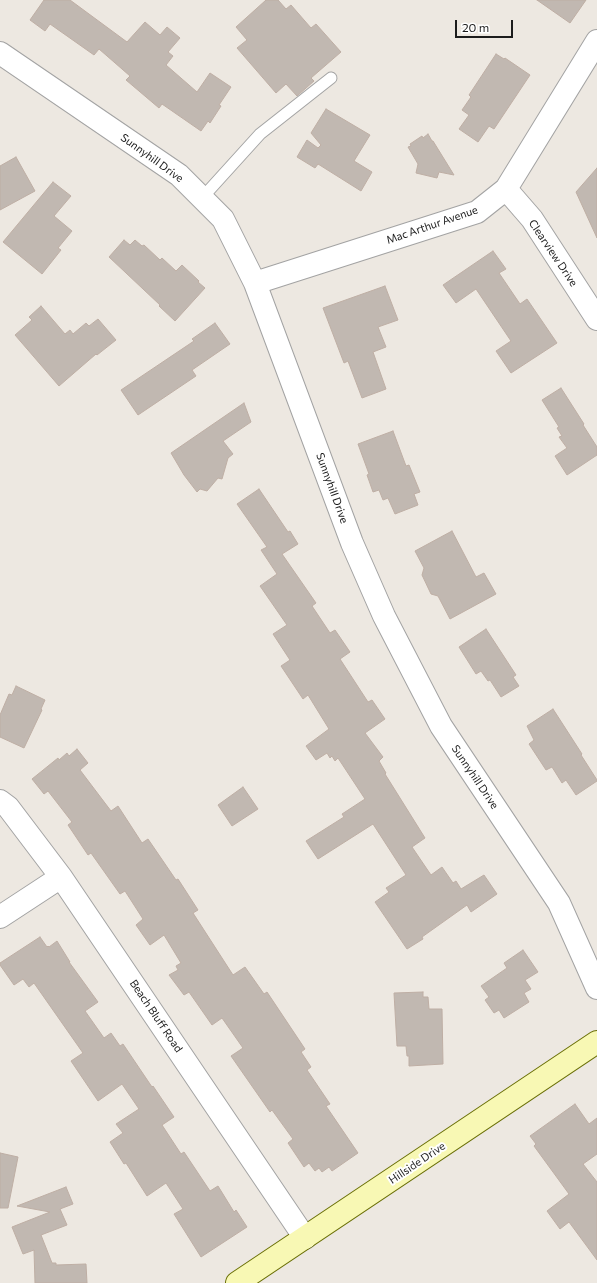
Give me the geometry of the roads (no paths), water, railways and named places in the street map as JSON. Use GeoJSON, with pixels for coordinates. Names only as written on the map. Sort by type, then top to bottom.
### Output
{"type":"FeatureCollection","features":[{"type":"Feature","properties":{"kind":"street","name":"Mac Arthur Avenue"},"geometry":{"type":"LineString","coordinates":[[255,283],[476,212],[506,189],[597,41]]}},
{"type":"Feature","properties":{"kind":"street","name":"Sunnyhill Drive"},"geometry":{"type":"LineString","coordinates":[[0,53],[179,175],[223,219],[255,283],[352,543],[384,616],[441,726],[559,903],[597,988]]}},
{"type":"Feature","properties":{"kind":"street","name":"Clearview Drive"},"geometry":{"type":"LineString","coordinates":[[506,189],[532,219],[597,319]]}},
{"type":"Feature","properties":{"kind":"street","name":"Beach Bluff Road"},"geometry":{"type":"LineString","coordinates":[[0,801],[8,807],[61,876],[305,1238]]}},
{"type":"Feature","properties":{"kind":"street"},"geometry":{"type":"LineString","coordinates":[[0,917],[61,876]]}},
{"type":"Feature","properties":{"kind":"street","name":"Hillside Drive"},"geometry":{"type":"LineString","coordinates":[[237,1283],[597,1042]]}},
{"type":"Feature","properties":{"kind":"lane"},"geometry":{"type":"LineString","coordinates":[[202,198],[260,134],[331,78]]}}]}
